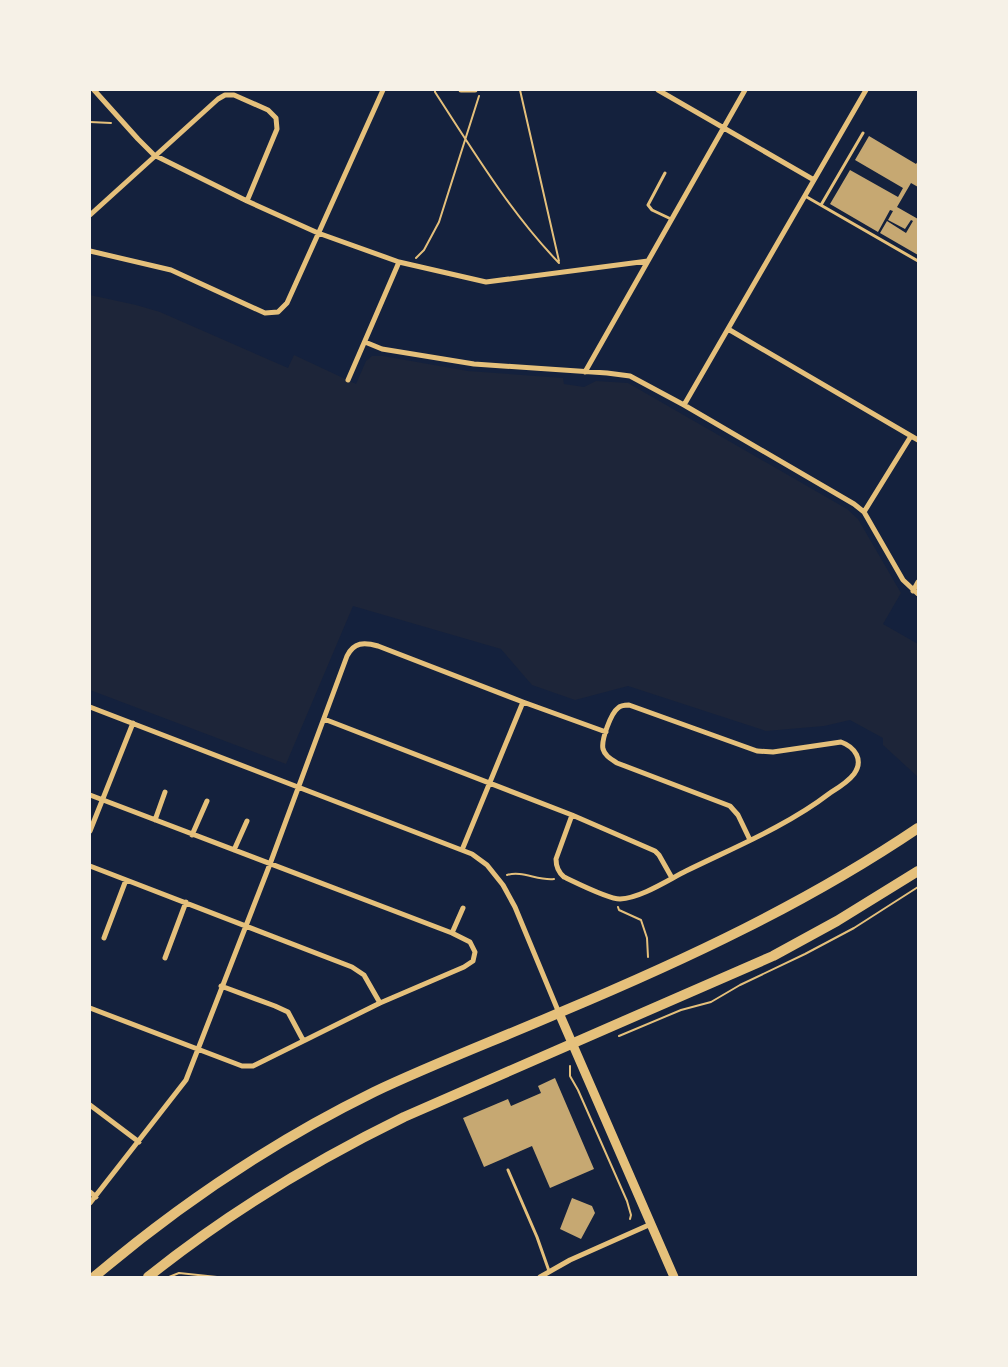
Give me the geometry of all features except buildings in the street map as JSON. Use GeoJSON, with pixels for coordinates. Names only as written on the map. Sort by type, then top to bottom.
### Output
{"type":"FeatureCollection","features":[{"type":"Feature","properties":{"kind":"main road"},"geometry":{"type":"LineString","coordinates":[[94,1277],[137,1241],[202,1192],[293,1135],[375,1091],[559,1014],[737,933],[837,880],[918,828]]}},
{"type":"Feature","properties":{"kind":"main road"},"geometry":{"type":"LineString","coordinates":[[148,1277],[222,1221],[308,1166],[404,1117],[773,956],[837,921],[918,871]]}},
{"type":"Feature","properties":{"kind":"street"},"geometry":{"type":"LineString","coordinates":[[94,90],[154,155],[247,201],[318,233],[399,262],[486,282],[648,261]]}},
{"type":"Feature","properties":{"kind":"street"},"geometry":{"type":"LineString","coordinates":[[90,251],[172,270],[265,312],[278,312],[286,303],[383,90]]}},
{"type":"Feature","properties":{"kind":"street"},"geometry":{"type":"LineString","coordinates":[[461,90],[475,90]]}},
{"type":"Feature","properties":{"kind":"street"},"geometry":{"type":"LineString","coordinates":[[658,90],[814,180]]}},
{"type":"Feature","properties":{"kind":"street"},"geometry":{"type":"LineString","coordinates":[[585,372],[744,90]]}},
{"type":"Feature","properties":{"kind":"street"},"geometry":{"type":"LineString","coordinates":[[684,405],[866,90]]}},
{"type":"Feature","properties":{"kind":"street"},"geometry":{"type":"LineString","coordinates":[[90,215],[218,98],[225,95],[234,95],[268,110],[276,118],[277,129],[247,201]]}},
{"type":"Feature","properties":{"kind":"street"},"geometry":{"type":"LineString","coordinates":[[348,380],[399,262]]}},
{"type":"Feature","properties":{"kind":"street"},"geometry":{"type":"LineString","coordinates":[[728,329],[918,440]]}},
{"type":"Feature","properties":{"kind":"street"},"geometry":{"type":"LineString","coordinates":[[365,342],[382,349],[474,364],[607,372],[630,376],[684,405],[854,504],[864,512],[903,580],[915,592],[918,582]]}},
{"type":"Feature","properties":{"kind":"street"},"geometry":{"type":"LineString","coordinates":[[864,512],[911,436]]}},
{"type":"Feature","properties":{"kind":"street"},"geometry":{"type":"LineString","coordinates":[[90,1203],[186,1080],[270,864],[347,656],[354,647],[363,643],[378,646],[606,732]]}},
{"type":"Feature","properties":{"kind":"street"},"geometry":{"type":"LineString","coordinates":[[462,850],[523,702]]}},
{"type":"Feature","properties":{"kind":"street"},"geometry":{"type":"LineString","coordinates":[[572,815],[556,859],[556,867],[559,872],[564,877],[612,898],[628,898],[650,890],[672,878],[750,840],[799,815],[855,773],[858,761],[854,749],[850,745],[841,742],[773,752],[757,751],[629,705],[621,706],[614,712],[602,747],[608,757],[617,763],[730,806],[738,816],[750,840]]}},
{"type":"Feature","properties":{"kind":"street"},"geometry":{"type":"LineString","coordinates":[[90,707],[462,850],[472,854],[487,865],[503,884],[515,907],[559,1014],[674,1277]]}},
{"type":"Feature","properties":{"kind":"street"},"geometry":{"type":"LineString","coordinates":[[324,719],[490,785],[572,815],[655,851],[672,878]]}},
{"type":"Feature","properties":{"kind":"street"},"geometry":{"type":"LineString","coordinates":[[90,832],[133,723]]}},
{"type":"Feature","properties":{"kind":"street"},"geometry":{"type":"LineString","coordinates":[[154,820],[165,792]]}},
{"type":"Feature","properties":{"kind":"street"},"geometry":{"type":"LineString","coordinates":[[90,795],[452,933],[470,942],[475,952],[473,961],[464,967],[380,1003],[253,1066],[242,1066],[90,1008]]}},
{"type":"Feature","properties":{"kind":"street"},"geometry":{"type":"LineString","coordinates":[[192,835],[207,802]]}},
{"type":"Feature","properties":{"kind":"street"},"geometry":{"type":"LineString","coordinates":[[234,850],[247,821]]}},
{"type":"Feature","properties":{"kind":"street"},"geometry":{"type":"LineString","coordinates":[[90,866],[359,970],[370,983],[380,1003]]}},
{"type":"Feature","properties":{"kind":"street"},"geometry":{"type":"LineString","coordinates":[[104,938],[126,880]]}},
{"type":"Feature","properties":{"kind":"street"},"geometry":{"type":"LineString","coordinates":[[165,958],[186,902]]}},
{"type":"Feature","properties":{"kind":"street"},"geometry":{"type":"LineString","coordinates":[[452,933],[463,908]]}},
{"type":"Feature","properties":{"kind":"street"},"geometry":{"type":"LineString","coordinates":[[222,986],[288,1012],[303,1040]]}},
{"type":"Feature","properties":{"kind":"street"},"geometry":{"type":"LineString","coordinates":[[90,1105],[139,1142]]}},
{"type":"Feature","properties":{"kind":"street"},"geometry":{"type":"LineString","coordinates":[[90,1192],[96,1197]]}},
{"type":"Feature","properties":{"kind":"street"},"geometry":{"type":"LineString","coordinates":[[540,1277],[570,1260],[651,1224]]}},
{"type":"Feature","properties":{"kind":"street"},"geometry":{"type":"LineString","coordinates":[[549,1271],[552,1277]]}},
{"type":"Feature","properties":{"kind":"lane"},"geometry":{"type":"LineString","coordinates":[[821,205],[862,133]]}},
{"type":"Feature","properties":{"kind":"lane"},"geometry":{"type":"LineString","coordinates":[[665,173],[648,205],[652,210],[672,220]]}},
{"type":"Feature","properties":{"kind":"lane"},"geometry":{"type":"LineString","coordinates":[[805,196],[918,261]]}},
{"type":"Feature","properties":{"kind":"lane"},"geometry":{"type":"LineString","coordinates":[[508,1170],[549,1271]]}},
{"type":"Feature","properties":{"kind":"path"},"geometry":{"type":"LineString","coordinates":[[435,90],[491,180],[534,237],[559,264],[520,90]]}},
{"type":"Feature","properties":{"kind":"path"},"geometry":{"type":"LineString","coordinates":[[408,264],[424,250],[439,222],[479,100],[480,90]]}},
{"type":"Feature","properties":{"kind":"path"},"geometry":{"type":"LineString","coordinates":[[90,122],[124,123]]}},
{"type":"Feature","properties":{"kind":"path"},"geometry":{"type":"LineString","coordinates":[[507,875],[514,873],[545,880],[564,877]]}},
{"type":"Feature","properties":{"kind":"path"},"geometry":{"type":"LineString","coordinates":[[612,898],[619,910],[641,920],[647,938],[648,957]]}},
{"type":"Feature","properties":{"kind":"path"},"geometry":{"type":"LineString","coordinates":[[570,1066],[570,1076],[627,1201],[631,1214],[630,1219]]}},
{"type":"Feature","properties":{"kind":"path"},"geometry":{"type":"LineString","coordinates":[[169,1277],[179,1273],[217,1277]]}},
{"type":"Feature","properties":{"kind":"shaded area"},"geometry":{"type":"Polygon","coordinates":[[[90,295],[160,312],[288,368],[294,355],[356,384],[366,361],[372,356],[383,356],[468,371],[563,378],[564,384],[584,387],[596,381],[628,383],[847,509],[858,519],[901,593],[883,624],[918,644],[918,777],[883,745],[883,738],[850,720],[824,726],[766,731],[628,686],[575,700],[532,685],[501,649],[353,606],[286,764],[90,690],[90,295]]]}}]}
